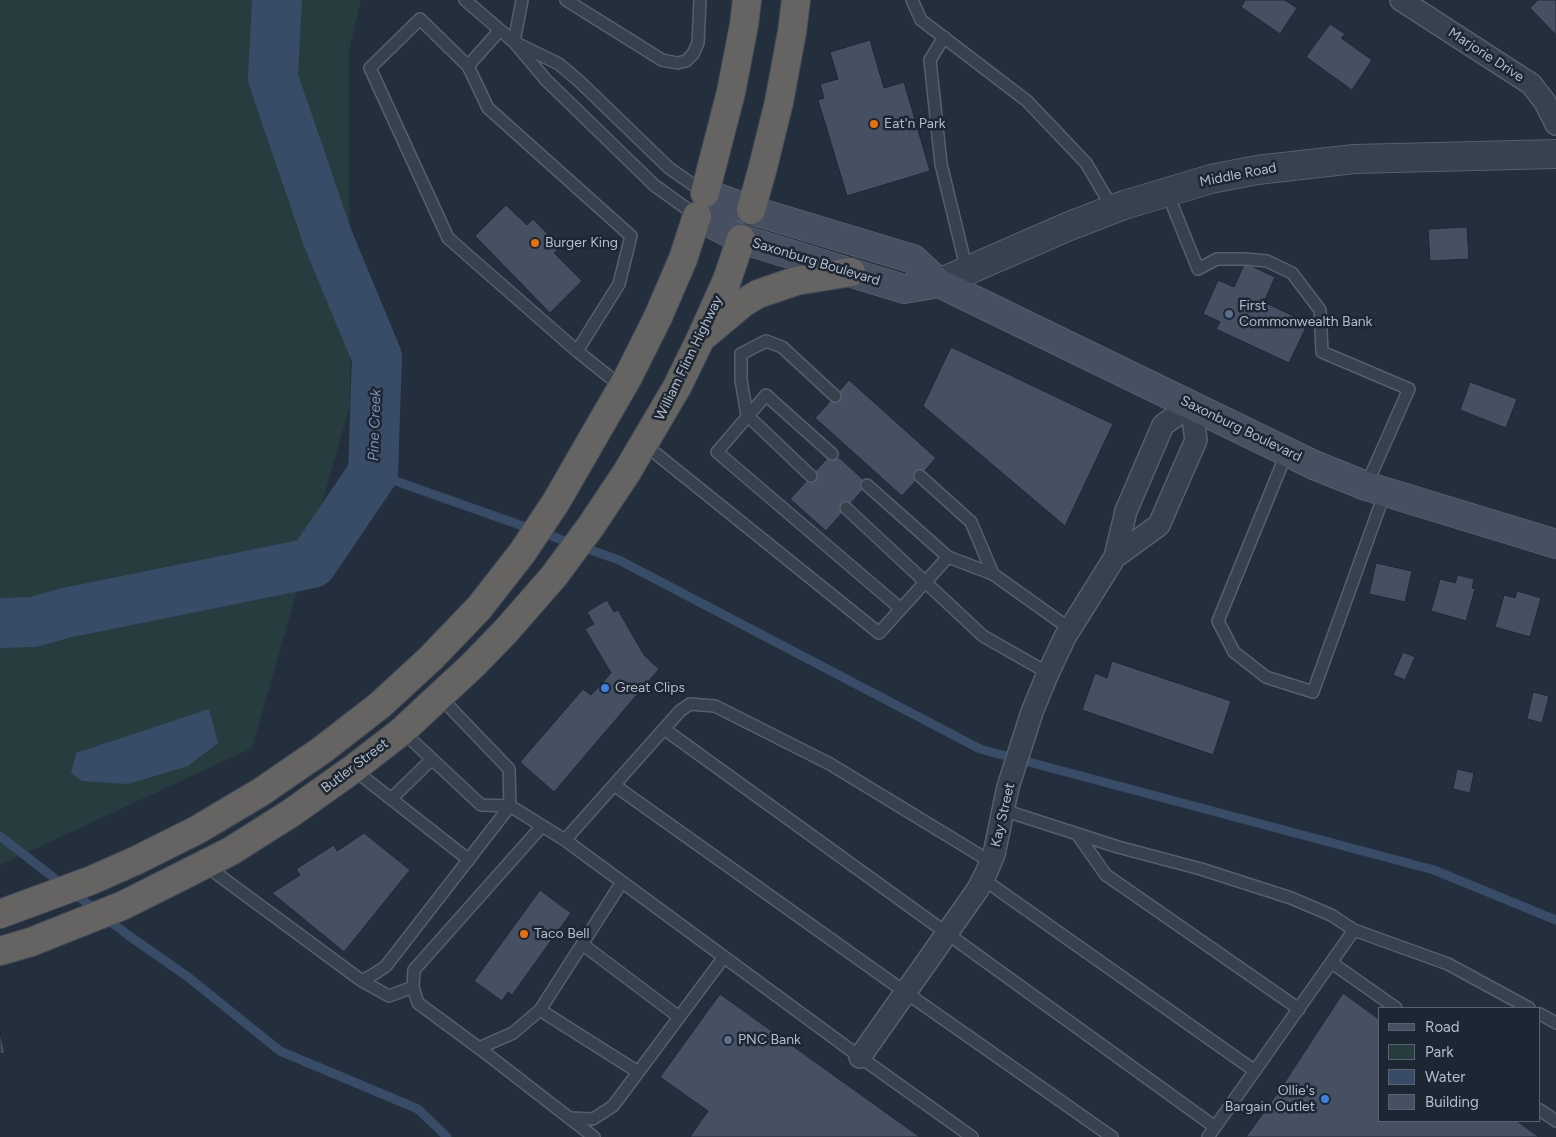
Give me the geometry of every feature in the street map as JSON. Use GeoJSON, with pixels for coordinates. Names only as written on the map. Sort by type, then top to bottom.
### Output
{"type":"FeatureCollection","features":[{"type":"Feature","properties":{"kind":"highway"},"geometry":{"type":"LineString","coordinates":[[0,914],[92,880],[137,860],[197,830],[261,792],[322,750],[380,705],[431,658],[479,608],[522,553],[556,502],[622,387],[658,317],[683,259],[701,205],[731,92],[747,0]]}},
{"type":"Feature","properties":{"kind":"highway"},"geometry":{"type":"LineString","coordinates":[[751,210],[779,102],[796,0]]}},
{"type":"Feature","properties":{"kind":"highway","name":"William Flinn Highway"},"geometry":{"type":"LineString","coordinates":[[627,472],[677,387],[701,338],[741,239]]}},
{"type":"Feature","properties":{"kind":"highway"},"geometry":{"type":"LineString","coordinates":[[701,338],[726,316],[758,294],[796,281],[851,272]]}},
{"type":"Feature","properties":{"kind":"highway","name":"Butler Street"},"geometry":{"type":"LineString","coordinates":[[0,951],[31,942],[124,906],[168,884],[231,850],[291,813],[353,770],[402,731],[440,697],[506,631],[554,576],[591,526],[627,472]]}},
{"type":"Feature","properties":{"kind":"main road","name":"Saxonburg Boulevard"},"geometry":{"type":"LineString","coordinates":[[701,205],[751,210],[913,259],[939,283],[1287,452],[1376,489],[1556,544]]}},
{"type":"Feature","properties":{"kind":"main road","name":"Saxonburg Boulevard"},"geometry":{"type":"LineString","coordinates":[[701,205],[741,239],[904,288],[939,283]]}},
{"type":"Feature","properties":{"kind":"street","name":"Marjorie Drive"},"geometry":{"type":"LineString","coordinates":[[1401,0],[1531,84],[1545,102],[1556,124]]}},
{"type":"Feature","properties":{"kind":"street","name":"Middle Road"},"geometry":{"type":"LineString","coordinates":[[939,283],[1113,209],[1166,191],[1211,179],[1257,170],[1354,159],[1556,154]]}},
{"type":"Feature","properties":{"kind":"street","name":"Kay Street"},"geometry":{"type":"LineString","coordinates":[[860,1056],[947,932],[987,870],[1004,810],[1008,788],[1032,712],[1048,673],[1070,629],[1116,557],[1126,511],[1163,426],[1192,405],[1196,440],[1159,525],[1116,557]]}},
{"type":"Feature","properties":{"kind":"lane"},"geometry":{"type":"LineString","coordinates":[[465,0],[514,42],[546,80],[654,185],[701,205]]}},
{"type":"Feature","properties":{"kind":"lane"},"geometry":{"type":"LineString","coordinates":[[514,42],[522,0]]}},
{"type":"Feature","properties":{"kind":"lane"},"geometry":{"type":"LineString","coordinates":[[566,0],[662,60],[677,63],[686,61],[693,54],[698,43],[700,0]]}},
{"type":"Feature","properties":{"kind":"lane"},"geometry":{"type":"LineString","coordinates":[[912,0],[921,20],[1027,101],[1086,163],[1113,209]]}},
{"type":"Feature","properties":{"kind":"lane"},"geometry":{"type":"LineString","coordinates":[[577,351],[619,284],[632,236],[488,108],[468,66],[420,19],[370,68],[448,238],[577,351],[622,387]]}},
{"type":"Feature","properties":{"kind":"lane"},"geometry":{"type":"LineString","coordinates":[[468,66],[500,30]]}},
{"type":"Feature","properties":{"kind":"lane"},"geometry":{"type":"LineString","coordinates":[[944,37],[930,60],[941,164],[967,271]]}},
{"type":"Feature","properties":{"kind":"lane"},"geometry":{"type":"LineString","coordinates":[[514,42],[559,64],[580,82],[669,168],[701,205]]}},
{"type":"Feature","properties":{"kind":"lane"},"geometry":{"type":"LineString","coordinates":[[1166,191],[1198,269],[1217,258],[1244,258],[1268,261],[1292,273],[1320,310],[1322,352],[1409,389],[1313,692],[1266,677],[1234,652],[1218,621],[1287,452]]}},
{"type":"Feature","properties":{"kind":"lane"},"geometry":{"type":"LineString","coordinates":[[811,476],[747,415],[741,380],[741,354],[766,341],[782,347],[835,396]]}},
{"type":"Feature","properties":{"kind":"lane"},"geometry":{"type":"LineString","coordinates":[[832,454],[766,394],[717,452],[901,609]]}},
{"type":"Feature","properties":{"kind":"lane"},"geometry":{"type":"LineString","coordinates":[[644,444],[879,632],[948,557]]}},
{"type":"Feature","properties":{"kind":"lane"},"geometry":{"type":"LineString","coordinates":[[920,476],[971,522],[994,574]]}},
{"type":"Feature","properties":{"kind":"lane"},"geometry":{"type":"LineString","coordinates":[[867,485],[948,557],[994,574],[1070,629]]}},
{"type":"Feature","properties":{"kind":"lane"},"geometry":{"type":"LineString","coordinates":[[846,508],[927,581],[983,636],[1048,673]]}},
{"type":"Feature","properties":{"kind":"lane"},"geometry":{"type":"LineString","coordinates":[[362,981],[386,966],[510,806],[509,769],[440,697]]}},
{"type":"Feature","properties":{"kind":"lane"},"geometry":{"type":"LineString","coordinates":[[565,840],[680,711],[690,704],[715,706],[830,764],[987,870],[1255,1070]]}},
{"type":"Feature","properties":{"kind":"lane"},"geometry":{"type":"LineString","coordinates":[[664,729],[947,932],[1212,1132],[1354,930]]}},
{"type":"Feature","properties":{"kind":"lane"},"geometry":{"type":"LineString","coordinates":[[402,731],[480,805],[510,806],[565,840],[972,1137]]}},
{"type":"Feature","properties":{"kind":"lane"},"geometry":{"type":"LineString","coordinates":[[391,799],[432,759]]}},
{"type":"Feature","properties":{"kind":"lane"},"geometry":{"type":"LineString","coordinates":[[353,770],[469,860]]}},
{"type":"Feature","properties":{"kind":"lane"},"geometry":{"type":"LineString","coordinates":[[614,785],[1112,1137]]}},
{"type":"Feature","properties":{"kind":"lane"},"geometry":{"type":"LineString","coordinates":[[1004,810],[1076,834],[1201,869],[1291,898],[1331,915],[1354,930],[1448,964],[1527,1007]]}},
{"type":"Feature","properties":{"kind":"lane"},"geometry":{"type":"LineString","coordinates":[[542,826],[414,970],[413,987],[418,1004],[480,1048],[594,1137]]}},
{"type":"Feature","properties":{"kind":"lane"},"geometry":{"type":"LineString","coordinates":[[1076,834],[1106,875],[1299,1009]]}},
{"type":"Feature","properties":{"kind":"lane"},"geometry":{"type":"LineString","coordinates":[[204,865],[362,981],[389,996],[413,987]]}},
{"type":"Feature","properties":{"kind":"lane"},"geometry":{"type":"LineString","coordinates":[[480,1048],[513,1033],[540,1010],[622,882]]}},
{"type":"Feature","properties":{"kind":"lane"},"geometry":{"type":"LineString","coordinates":[[582,944],[679,1017]]}},
{"type":"Feature","properties":{"kind":"lane"},"geometry":{"type":"LineString","coordinates":[[571,1118],[593,1119],[613,1106],[724,957]]}},
{"type":"Feature","properties":{"kind":"lane"},"geometry":{"type":"LineString","coordinates":[[1332,962],[1395,1007]]}},
{"type":"Feature","properties":{"kind":"lane"},"geometry":{"type":"LineString","coordinates":[[540,1010],[638,1072]]}},
{"type":"Feature","properties":{"kind":"lane"},"geometry":{"type":"LineString","coordinates":[[1541,1015],[1556,1023]]}},
{"type":"Feature","properties":{"kind":"lane"},"geometry":{"type":"LineString","coordinates":[[1541,1111],[1556,1121]]}},
{"type":"Feature","properties":{"kind":"green space"},"geometry":{"type":"Polygon","coordinates":[[[0,0],[361,0],[349,51],[350,405],[252,748],[0,865],[0,0]]]}},
{"type":"Feature","properties":{"kind":"water"},"geometry":{"type":"Polygon","coordinates":[[[209,709],[218,743],[188,766],[128,784],[82,781],[71,773],[76,753],[209,709]]]}},
{"type":"Feature","properties":{"kind":"building"},"geometry":{"type":"Polygon","coordinates":[[[1245,0],[1285,0],[1297,8],[1280,34],[1241,7],[1245,0]]]}},
{"type":"Feature","properties":{"kind":"building"},"geometry":{"type":"Polygon","coordinates":[[[1538,0],[1556,0],[1556,35],[1530,8],[1538,0]]]}},
{"type":"Feature","properties":{"kind":"building"},"geometry":{"type":"Polygon","coordinates":[[[1330,24],[1345,34],[1341,38],[1372,60],[1352,90],[1306,57],[1330,24]]]}},
{"type":"Feature","properties":{"kind":"building"},"geometry":{"type":"Polygon","coordinates":[[[870,40],[884,88],[904,82],[930,171],[847,196],[818,100],[824,98],[820,84],[838,79],[830,52],[870,40]]]}},
{"type":"Feature","properties":{"kind":"building"},"geometry":{"type":"Polygon","coordinates":[[[506,205],[527,225],[533,219],[560,247],[554,253],[582,281],[550,313],[475,236],[506,205]]]}},
{"type":"Feature","properties":{"kind":"building"},"geometry":{"type":"Polygon","coordinates":[[[1467,227],[1469,259],[1430,261],[1428,229],[1467,227]]]}},
{"type":"Feature","properties":{"kind":"building"},"geometry":{"type":"Polygon","coordinates":[[[1245,263],[1275,277],[1264,302],[1308,323],[1289,363],[1216,329],[1220,322],[1203,314],[1218,280],[1234,287],[1245,263]]]}},
{"type":"Feature","properties":{"kind":"building"},"geometry":{"type":"Polygon","coordinates":[[[951,347],[1113,424],[1065,526],[923,406],[951,347]]]}},
{"type":"Feature","properties":{"kind":"building"},"geometry":{"type":"Polygon","coordinates":[[[849,380],[936,458],[902,496],[815,418],[849,380]]]}},
{"type":"Feature","properties":{"kind":"building"},"geometry":{"type":"Polygon","coordinates":[[[1470,382],[1517,399],[1506,428],[1460,410],[1470,382]]]}},
{"type":"Feature","properties":{"kind":"building"},"geometry":{"type":"Polygon","coordinates":[[[833,452],[868,484],[826,531],[790,499],[833,452]]]}},
{"type":"Feature","properties":{"kind":"building"},"geometry":{"type":"Polygon","coordinates":[[[1376,563],[1412,571],[1405,602],[1369,594],[1376,563]]]}},
{"type":"Feature","properties":{"kind":"building"},"geometry":{"type":"Polygon","coordinates":[[[1458,575],[1474,579],[1472,588],[1475,589],[1466,621],[1431,611],[1440,579],[1455,583],[1458,575]]]}},
{"type":"Feature","properties":{"kind":"building"},"geometry":{"type":"Polygon","coordinates":[[[1517,591],[1541,598],[1530,637],[1495,627],[1504,595],[1515,598],[1517,591]]]}},
{"type":"Feature","properties":{"kind":"building"},"geometry":{"type":"Polygon","coordinates":[[[607,600],[614,612],[618,610],[644,655],[659,669],[554,792],[520,762],[583,689],[591,695],[611,673],[585,629],[594,624],[587,612],[607,600]]]}},
{"type":"Feature","properties":{"kind":"building"},"geometry":{"type":"Polygon","coordinates":[[[1403,652],[1415,657],[1405,680],[1393,675],[1403,652]]]}},
{"type":"Feature","properties":{"kind":"building"},"geometry":{"type":"Polygon","coordinates":[[[1112,661],[1231,701],[1213,755],[1082,710],[1095,673],[1107,678],[1112,661]]]}},
{"type":"Feature","properties":{"kind":"building"},"geometry":{"type":"Polygon","coordinates":[[[1533,692],[1549,696],[1542,723],[1527,719],[1533,692]]]}},
{"type":"Feature","properties":{"kind":"building"},"geometry":{"type":"Polygon","coordinates":[[[1457,769],[1474,773],[1470,793],[1453,789],[1457,769]]]}},
{"type":"Feature","properties":{"kind":"building"},"geometry":{"type":"Polygon","coordinates":[[[364,833],[410,870],[344,952],[272,893],[300,875],[296,869],[334,845],[337,851],[364,833]]]}},
{"type":"Feature","properties":{"kind":"building"},"geometry":{"type":"Polygon","coordinates":[[[540,890],[571,913],[512,995],[508,992],[502,1001],[474,981],[540,890]]]}},
{"type":"Feature","properties":{"kind":"building"},"geometry":{"type":"Polygon","coordinates":[[[1343,993],[1378,1019],[1378,1122],[1518,1122],[1539,1137],[1246,1137],[1279,1091],[1343,993]]]}},
{"type":"Feature","properties":{"kind":"building"},"geometry":{"type":"Polygon","coordinates":[[[720,994],[920,1137],[690,1137],[708,1111],[660,1077],[720,994]]]}},
{"type":"Feature","properties":{"kind":"building"},"geometry":{"type":"Polygon","coordinates":[[[0,1032],[5,1053],[0,1054],[0,1032]]]}},
{"type":"Feature","properties":{"kind":"waterway","name":"Pine Creek"},"geometry":{"type":"LineString","coordinates":[[0,623],[33,622],[65,613],[312,563],[373,473],[377,357],[328,239],[273,78],[277,0]]}},
{"type":"Feature","properties":{"kind":"waterway"},"geometry":{"type":"LineString","coordinates":[[373,473],[619,560],[980,749],[1434,870],[1556,920]]}},
{"type":"Feature","properties":{"kind":"waterway"},"geometry":{"type":"LineString","coordinates":[[0,836],[128,935],[188,977],[280,1051],[418,1109],[447,1137]]}},
{"type":"Feature","properties":{"kind":"place","name":"Eat'n Park"},"geometry":{"type":"Point","coordinates":[874,124]}},
{"type":"Feature","properties":{"kind":"place","name":"Burger King"},"geometry":{"type":"Point","coordinates":[535,243]}},
{"type":"Feature","properties":{"kind":"place","name":"First Commonwealth Bank"},"geometry":{"type":"Point","coordinates":[1229,314]}},
{"type":"Feature","properties":{"kind":"place","name":"Great Clips"},"geometry":{"type":"Point","coordinates":[605,688]}},
{"type":"Feature","properties":{"kind":"place","name":"Taco Bell"},"geometry":{"type":"Point","coordinates":[524,934]}},
{"type":"Feature","properties":{"kind":"place","name":"PNC Bank"},"geometry":{"type":"Point","coordinates":[728,1040]}},
{"type":"Feature","properties":{"kind":"place","name":"Ollie's Bargain Outlet"},"geometry":{"type":"Point","coordinates":[1325,1099]}}]}
